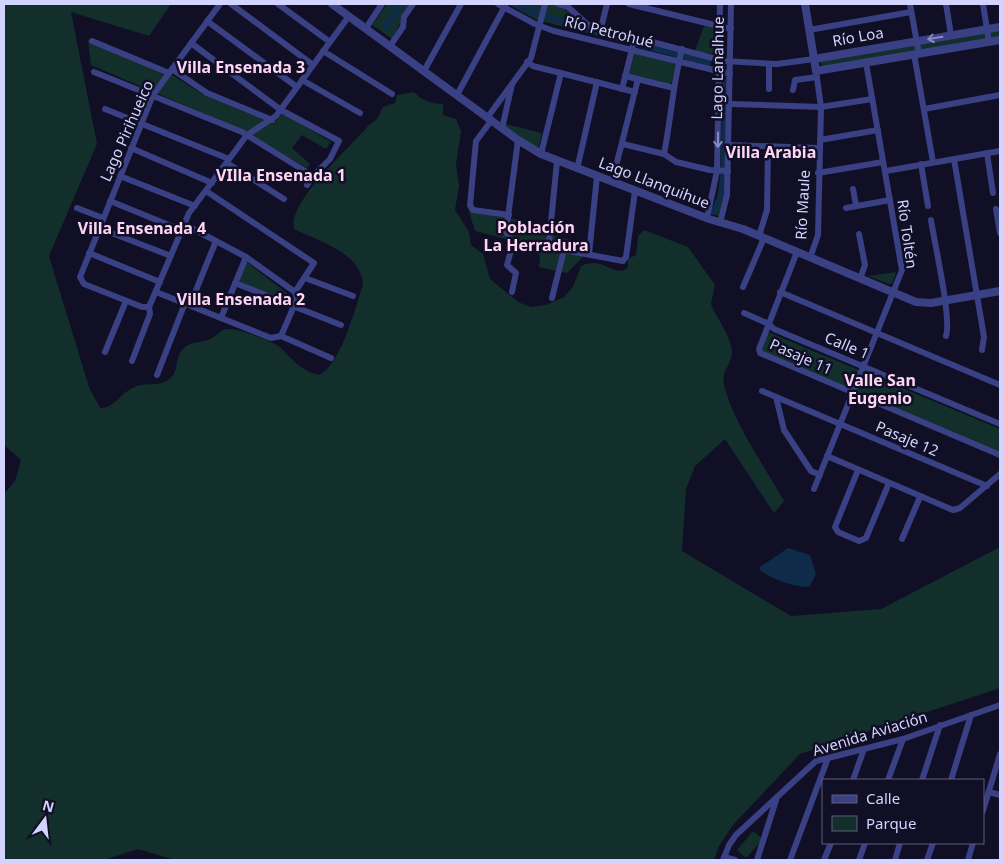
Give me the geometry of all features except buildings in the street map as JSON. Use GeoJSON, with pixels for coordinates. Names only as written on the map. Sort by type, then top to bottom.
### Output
{"type":"FeatureCollection","features":[{"type":"Feature","properties":{"kind":"street","name":"Lago Pirihueico"},"geometry":{"type":"LineString","coordinates":[[126,301],[80,281],[89,253],[153,95],[220,4]]}},
{"type":"Feature","properties":{"kind":"street"},"geometry":{"type":"LineString","coordinates":[[231,4],[313,65]]}},
{"type":"Feature","properties":{"kind":"street"},"geometry":{"type":"LineString","coordinates":[[278,4],[330,42]]}},
{"type":"Feature","properties":{"kind":"street","name":"Lago Llanquihue"},"geometry":{"type":"LineString","coordinates":[[333,4],[502,129],[541,154],[557,161],[761,237],[921,303],[1000,291]]}},
{"type":"Feature","properties":{"kind":"street"},"geometry":{"type":"LineString","coordinates":[[366,28],[382,4]]}},
{"type":"Feature","properties":{"kind":"street"},"geometry":{"type":"LineString","coordinates":[[390,46],[402,30],[405,15],[413,4]]}},
{"type":"Feature","properties":{"kind":"street"},"geometry":{"type":"LineString","coordinates":[[424,71],[461,4]]}},
{"type":"Feature","properties":{"kind":"street","name":"Río Petrohué"},"geometry":{"type":"LineString","coordinates":[[498,4],[505,6],[539,26],[719,72]]}},
{"type":"Feature","properties":{"kind":"street"},"geometry":{"type":"LineString","coordinates":[[509,215],[475,210],[470,205],[476,141],[513,80],[532,56],[545,4]]}},
{"type":"Feature","properties":{"kind":"street","name":"Río Petrohué"},"geometry":{"type":"LineString","coordinates":[[558,4],[569,6],[585,23],[719,60]]}},
{"type":"Feature","properties":{"kind":"street"},"geometry":{"type":"LineString","coordinates":[[601,28],[607,4]]}},
{"type":"Feature","properties":{"kind":"street"},"geometry":{"type":"LineString","coordinates":[[630,4],[731,29]]}},
{"type":"Feature","properties":{"kind":"street","name":"Lago Lanalhue"},"geometry":{"type":"LineString","coordinates":[[707,218],[717,171],[720,4]]}},
{"type":"Feature","properties":{"kind":"street","name":"Lago Lanalhue"},"geometry":{"type":"LineString","coordinates":[[720,223],[727,199],[731,4]]}},
{"type":"Feature","properties":{"kind":"street","name":"Río Maule"},"geometry":{"type":"LineString","coordinates":[[806,4],[820,107],[818,237],[810,258]]}},
{"type":"Feature","properties":{"kind":"street"},"geometry":{"type":"LineString","coordinates":[[910,4],[917,41],[924,109],[933,162]]}},
{"type":"Feature","properties":{"kind":"street"},"geometry":{"type":"LineString","coordinates":[[946,4],[951,35]]}},
{"type":"Feature","properties":{"kind":"street"},"geometry":{"type":"LineString","coordinates":[[983,4],[989,42]]}},
{"type":"Feature","properties":{"kind":"street"},"geometry":{"type":"LineString","coordinates":[[457,95],[505,6]]}},
{"type":"Feature","properties":{"kind":"street"},"geometry":{"type":"LineString","coordinates":[[809,30],[912,12]]}},
{"type":"Feature","properties":{"kind":"street"},"geometry":{"type":"LineString","coordinates":[[132,360],[150,314],[149,307],[182,227],[195,206],[247,136],[272,120],[281,110],[349,16]]}},
{"type":"Feature","properties":{"kind":"street"},"geometry":{"type":"LineString","coordinates":[[208,21],[297,87]]}},
{"type":"Feature","properties":{"kind":"street","name":"Río Loa"},"geometry":{"type":"LineString","coordinates":[[719,60],[769,64],[814,59],[1000,27]]}},
{"type":"Feature","properties":{"kind":"street"},"geometry":{"type":"LineString","coordinates":[[622,89],[635,37]]}},
{"type":"Feature","properties":{"kind":"street","name":"Río Loa"},"geometry":{"type":"LineString","coordinates":[[817,74],[866,63],[1000,40]]}},
{"type":"Feature","properties":{"kind":"street"},"geometry":{"type":"LineString","coordinates":[[92,41],[170,71],[207,94],[272,120]]}},
{"type":"Feature","properties":{"kind":"street"},"geometry":{"type":"LineString","coordinates":[[191,43],[281,110],[339,141],[330,159],[312,176],[307,185]]}},
{"type":"Feature","properties":{"kind":"street"},"geometry":{"type":"LineString","coordinates":[[664,154],[672,115],[678,62],[682,49]]}},
{"type":"Feature","properties":{"kind":"street"},"geometry":{"type":"LineString","coordinates":[[323,51],[341,64],[392,94]]}},
{"type":"Feature","properties":{"kind":"street"},"geometry":{"type":"LineString","coordinates":[[527,62],[533,66],[635,92]]}},
{"type":"Feature","properties":{"kind":"street","name":"Río Toltén"},"geometry":{"type":"LineString","coordinates":[[814,489],[894,293],[902,267],[866,63]]}},
{"type":"Feature","properties":{"kind":"street"},"geometry":{"type":"LineString","coordinates":[[769,64],[769,89]]}},
{"type":"Feature","properties":{"kind":"street"},"geometry":{"type":"LineString","coordinates":[[94,72],[153,95],[247,136],[312,176]]}},
{"type":"Feature","properties":{"kind":"street"},"geometry":{"type":"LineString","coordinates":[[719,72],[730,74]]}},
{"type":"Feature","properties":{"kind":"street"},"geometry":{"type":"LineString","coordinates":[[541,154],[561,73]]}},
{"type":"Feature","properties":{"kind":"street"},"geometry":{"type":"LineString","coordinates":[[793,90],[795,80],[817,74]]}},
{"type":"Feature","properties":{"kind":"street"},"geometry":{"type":"LineString","coordinates":[[626,76],[674,88]]}},
{"type":"Feature","properties":{"kind":"street"},"geometry":{"type":"LineString","coordinates":[[612,182],[638,79]]}},
{"type":"Feature","properties":{"kind":"street"},"geometry":{"type":"LineString","coordinates":[[302,80],[360,114]]}},
{"type":"Feature","properties":{"kind":"street"},"geometry":{"type":"LineString","coordinates":[[502,129],[513,80]]}},
{"type":"Feature","properties":{"kind":"street"},"geometry":{"type":"LineString","coordinates":[[577,169],[597,82]]}},
{"type":"Feature","properties":{"kind":"street"},"geometry":{"type":"LineString","coordinates":[[924,109],[1000,95]]}},
{"type":"Feature","properties":{"kind":"street"},"geometry":{"type":"LineString","coordinates":[[730,104],[820,107],[872,99]]}},
{"type":"Feature","properties":{"kind":"street"},"geometry":{"type":"LineString","coordinates":[[105,109],[142,123],[228,161],[284,199]]}},
{"type":"Feature","properties":{"kind":"street"},"geometry":{"type":"LineString","coordinates":[[820,140],[878,130]]}},
{"type":"Feature","properties":{"kind":"street"},"geometry":{"type":"LineString","coordinates":[[518,140],[506,234],[513,243],[545,250],[551,247],[618,262],[625,260],[635,191]]}},
{"type":"Feature","properties":{"kind":"street"},"geometry":{"type":"LineString","coordinates":[[623,144],[664,154],[676,162],[728,172]]}},
{"type":"Feature","properties":{"kind":"street"},"geometry":{"type":"LineString","coordinates":[[728,145],[819,148]]}},
{"type":"Feature","properties":{"kind":"street"},"geometry":{"type":"LineString","coordinates":[[743,287],[761,237],[767,210],[768,146]]}},
{"type":"Feature","properties":{"kind":"street"},"geometry":{"type":"LineString","coordinates":[[131,148],[212,183]]}},
{"type":"Feature","properties":{"kind":"street"},"geometry":{"type":"LineString","coordinates":[[886,171],[1000,151]]}},
{"type":"Feature","properties":{"kind":"street"},"geometry":{"type":"LineString","coordinates":[[987,153],[994,193]]}},
{"type":"Feature","properties":{"kind":"street"},"geometry":{"type":"LineString","coordinates":[[954,158],[984,337],[982,350]]}},
{"type":"Feature","properties":{"kind":"street"},"geometry":{"type":"LineString","coordinates":[[551,247],[549,242],[557,161]]}},
{"type":"Feature","properties":{"kind":"street"},"geometry":{"type":"LineString","coordinates":[[818,172],[883,162]]}},
{"type":"Feature","properties":{"kind":"street"},"geometry":{"type":"LineString","coordinates":[[921,164],[928,206]]}},
{"type":"Feature","properties":{"kind":"street"},"geometry":{"type":"LineString","coordinates":[[120,176],[195,206]]}},
{"type":"Feature","properties":{"kind":"street"},"geometry":{"type":"LineString","coordinates":[[589,254],[597,176]]}},
{"type":"Feature","properties":{"kind":"street"},"geometry":{"type":"LineString","coordinates":[[853,190],[856,205]]}},
{"type":"Feature","properties":{"kind":"street"},"geometry":{"type":"LineString","coordinates":[[206,191],[314,263],[295,292]]}},
{"type":"Feature","properties":{"kind":"street"},"geometry":{"type":"LineString","coordinates":[[846,208],[890,200]]}},
{"type":"Feature","properties":{"kind":"street"},"geometry":{"type":"LineString","coordinates":[[110,201],[216,241],[246,257],[295,292],[297,298],[281,336]]}},
{"type":"Feature","properties":{"kind":"street"},"geometry":{"type":"LineString","coordinates":[[77,208],[103,218]]}},
{"type":"Feature","properties":{"kind":"street"},"geometry":{"type":"LineString","coordinates":[[996,209],[1000,233]]}},
{"type":"Feature","properties":{"kind":"street"},"geometry":{"type":"LineString","coordinates":[[931,220],[948,326],[946,336]]}},
{"type":"Feature","properties":{"kind":"street"},"geometry":{"type":"LineString","coordinates":[[99,228],[171,256]]}},
{"type":"Feature","properties":{"kind":"street"},"geometry":{"type":"LineString","coordinates":[[859,234],[865,265],[860,279]]}},
{"type":"Feature","properties":{"kind":"street"},"geometry":{"type":"LineString","coordinates":[[157,375],[216,241]]}},
{"type":"Feature","properties":{"kind":"street"},"geometry":{"type":"LineString","coordinates":[[512,292],[516,273],[508,268],[507,264],[513,243]]}},
{"type":"Feature","properties":{"kind":"street"},"geometry":{"type":"LineString","coordinates":[[552,298],[564,250]]}},
{"type":"Feature","properties":{"kind":"street"},"geometry":{"type":"LineString","coordinates":[[769,324],[797,252]]}},
{"type":"Feature","properties":{"kind":"street"},"geometry":{"type":"LineString","coordinates":[[89,253],[160,282]]}},
{"type":"Feature","properties":{"kind":"street"},"geometry":{"type":"LineString","coordinates":[[221,318],[246,257]]}},
{"type":"Feature","properties":{"kind":"street"},"geometry":{"type":"LineString","coordinates":[[305,278],[353,296]]}},
{"type":"Feature","properties":{"kind":"street"},"geometry":{"type":"LineString","coordinates":[[235,283],[341,325]]}},
{"type":"Feature","properties":{"kind":"street"},"geometry":{"type":"LineString","coordinates":[[156,292],[271,338],[281,336],[331,358]]}},
{"type":"Feature","properties":{"kind":"street"},"geometry":{"type":"LineString","coordinates":[[780,292],[1000,385]]}},
{"type":"Feature","properties":{"kind":"street"},"geometry":{"type":"LineString","coordinates":[[105,352],[126,301],[142,308],[149,307]]}},
{"type":"Feature","properties":{"kind":"street","name":"Calle 1"},"geometry":{"type":"LineString","coordinates":[[744,313],[769,324],[774,329],[1000,424]]}},
{"type":"Feature","properties":{"kind":"street","name":"Pasaje 11"},"geometry":{"type":"LineString","coordinates":[[769,324],[759,349],[761,354],[1000,455]]}},
{"type":"Feature","properties":{"kind":"street","name":"Pasaje 12"},"geometry":{"type":"LineString","coordinates":[[762,391],[987,486]]}},
{"type":"Feature","properties":{"kind":"street"},"geometry":{"type":"LineString","coordinates":[[776,397],[784,430],[811,471],[820,476]]}},
{"type":"Feature","properties":{"kind":"street"},"geometry":{"type":"LineString","coordinates":[[827,456],[920,497],[956,510],[1000,474]]}},
{"type":"Feature","properties":{"kind":"street"},"geometry":{"type":"LineString","coordinates":[[858,470],[836,529],[863,541],[889,484]]}},
{"type":"Feature","properties":{"kind":"street"},"geometry":{"type":"LineString","coordinates":[[902,539],[920,497]]}},
{"type":"Feature","properties":{"kind":"street","name":"Avenida Aviación"},"geometry":{"type":"LineString","coordinates":[[723,858],[736,835],[809,765],[903,738],[1000,705]]}},
{"type":"Feature","properties":{"kind":"street"},"geometry":{"type":"LineString","coordinates":[[952,779],[971,715]]}},
{"type":"Feature","properties":{"kind":"street"},"geometry":{"type":"LineString","coordinates":[[922,779],[940,726]]}},
{"type":"Feature","properties":{"kind":"street"},"geometry":{"type":"LineString","coordinates":[[888,779],[903,738]]}},
{"type":"Feature","properties":{"kind":"street"},"geometry":{"type":"LineString","coordinates":[[853,779],[864,749]]}},
{"type":"Feature","properties":{"kind":"street"},"geometry":{"type":"LineString","coordinates":[[984,809],[1000,754]]}},
{"type":"Feature","properties":{"kind":"street"},"geometry":{"type":"LineString","coordinates":[[790,860],[828,758]]}},
{"type":"Feature","properties":{"kind":"street"},"geometry":{"type":"LineString","coordinates":[[989,792],[1000,795]]}},
{"type":"Feature","properties":{"kind":"street"},"geometry":{"type":"LineString","coordinates":[[757,860],[778,795]]}},
{"type":"Feature","properties":{"kind":"street"},"geometry":{"type":"LineString","coordinates":[[824,860],[831,844]]}},
{"type":"Feature","properties":{"kind":"street"},"geometry":{"type":"LineString","coordinates":[[859,860],[865,844]]}},
{"type":"Feature","properties":{"kind":"street"},"geometry":{"type":"LineString","coordinates":[[894,860],[900,844]]}},
{"type":"Feature","properties":{"kind":"street"},"geometry":{"type":"LineString","coordinates":[[927,860],[933,844]]}},
{"type":"Feature","properties":{"kind":"street"},"geometry":{"type":"LineString","coordinates":[[968,860],[973,844]]}},
{"type":"Feature","properties":{"kind":"street"},"geometry":{"type":"LineString","coordinates":[[723,858],[735,860]]}},
{"type":"Feature","properties":{"kind":"green space"},"geometry":{"type":"Polygon","coordinates":[[[4,4],[171,4],[149,36],[71,12],[97,144],[49,256],[89,387],[100,408],[109,406],[130,389],[140,385],[165,382],[175,372],[180,353],[185,347],[210,339],[226,329],[247,333],[277,345],[307,371],[319,375],[327,369],[341,348],[346,335],[363,285],[361,274],[347,256],[294,229],[295,218],[300,204],[309,190],[367,127],[377,119],[383,107],[395,103],[397,95],[414,92],[420,98],[427,101],[443,104],[443,115],[456,119],[461,131],[456,164],[459,186],[455,210],[469,232],[471,245],[483,254],[490,279],[518,302],[531,307],[546,305],[564,297],[573,287],[581,266],[594,263],[623,271],[628,267],[628,259],[636,255],[638,236],[644,230],[688,247],[715,285],[711,304],[732,348],[723,380],[728,399],[750,444],[784,501],[774,513],[725,439],[695,466],[686,489],[682,551],[791,616],[881,609],[1000,547],[1000,688],[800,754],[733,825],[719,846],[714,860],[175,860],[138,849],[104,860],[4,860],[4,494],[15,481],[21,460],[4,445],[4,4]]]}},
{"type":"Feature","properties":{"kind":"green space"},"geometry":{"type":"Polygon","coordinates":[[[387,4],[410,4],[392,39],[372,25],[387,4]]]}},
{"type":"Feature","properties":{"kind":"green space"},"geometry":{"type":"Polygon","coordinates":[[[507,4],[559,4],[584,26],[709,55],[708,64],[537,20],[507,4]]]}},
{"type":"Feature","properties":{"kind":"green space"},"geometry":{"type":"Polygon","coordinates":[[[704,26],[717,28],[718,55],[695,51],[704,26]]]}},
{"type":"Feature","properties":{"kind":"green space"},"geometry":{"type":"Polygon","coordinates":[[[1000,30],[1000,37],[825,67],[820,64],[822,61],[1000,30]]]}},
{"type":"Feature","properties":{"kind":"green space"},"geometry":{"type":"Polygon","coordinates":[[[88,40],[163,74],[174,76],[202,94],[273,124],[283,113],[331,142],[326,149],[302,135],[292,148],[310,164],[307,168],[238,128],[91,65],[88,40]]]}},
{"type":"Feature","properties":{"kind":"green space"},"geometry":{"type":"Polygon","coordinates":[[[635,52],[673,62],[675,65],[672,82],[669,85],[630,76],[628,72],[632,55],[635,52]]]}},
{"type":"Feature","properties":{"kind":"green space"},"geometry":{"type":"Polygon","coordinates":[[[721,76],[726,77],[725,193],[719,216],[713,214],[720,180],[721,163],[721,76]]]}},
{"type":"Feature","properties":{"kind":"green space"},"geometry":{"type":"Polygon","coordinates":[[[506,124],[542,133],[538,150],[505,127],[506,124]]]}},
{"type":"Feature","properties":{"kind":"green space"},"geometry":{"type":"Polygon","coordinates":[[[467,205],[541,227],[540,232],[579,242],[587,253],[567,273],[539,267],[540,255],[512,245],[506,239],[475,231],[467,205]]]}},
{"type":"Feature","properties":{"kind":"green space"},"geometry":{"type":"Polygon","coordinates":[[[245,263],[248,263],[292,297],[291,303],[241,283],[239,280],[245,263]]]}},
{"type":"Feature","properties":{"kind":"green space"},"geometry":{"type":"Polygon","coordinates":[[[896,272],[892,284],[868,276],[896,272]]]}},
{"type":"Feature","properties":{"kind":"green space"},"geometry":{"type":"Polygon","coordinates":[[[768,332],[1000,429],[1000,453],[762,353],[761,350],[768,332]]]}},
{"type":"Feature","properties":{"kind":"green space"},"geometry":{"type":"Polygon","coordinates":[[[753,831],[763,839],[746,858],[737,850],[753,831]]]}},
{"type":"Feature","properties":{"kind":"water"},"geometry":{"type":"Polygon","coordinates":[[[788,548],[810,555],[816,574],[810,586],[805,587],[784,582],[760,570],[760,567],[788,548]]]}},
{"type":"Feature","properties":{"kind":"waterway"},"geometry":{"type":"LineString","coordinates":[[386,27],[401,4]]}},
{"type":"Feature","properties":{"kind":"waterway"},"geometry":{"type":"LineString","coordinates":[[514,4],[536,13]]}},
{"type":"Feature","properties":{"kind":"waterway"},"geometry":{"type":"LineString","coordinates":[[545,16],[629,41]]}},
{"type":"Feature","properties":{"kind":"waterway"},"geometry":{"type":"LineString","coordinates":[[638,44],[676,54]]}},
{"type":"Feature","properties":{"kind":"waterway"},"geometry":{"type":"LineString","coordinates":[[683,56],[708,63]]}},
{"type":"Feature","properties":{"kind":"waterway"},"geometry":{"type":"LineString","coordinates":[[714,212],[723,191],[725,85]]}},
{"type":"Feature","properties":{"kind":"district","name":"Villa Ensenada 3"},"geometry":{"type":"Point","coordinates":[241,67]}},
{"type":"Feature","properties":{"kind":"district","name":"Villa Arabia"},"geometry":{"type":"Point","coordinates":[771,152]}},
{"type":"Feature","properties":{"kind":"district","name":"VIlla Ensenada 1"},"geometry":{"type":"Point","coordinates":[281,175]}},
{"type":"Feature","properties":{"kind":"district","name":"Villa Ensenada 4"},"geometry":{"type":"Point","coordinates":[142,228]}},
{"type":"Feature","properties":{"kind":"district","name":"Población La Herradura"},"geometry":{"type":"Point","coordinates":[536,236]}},
{"type":"Feature","properties":{"kind":"district","name":"Villa Ensenada 2"},"geometry":{"type":"Point","coordinates":[241,299]}},
{"type":"Feature","properties":{"kind":"district","name":"Valle San Eugenio"},"geometry":{"type":"Point","coordinates":[880,389]}}]}
